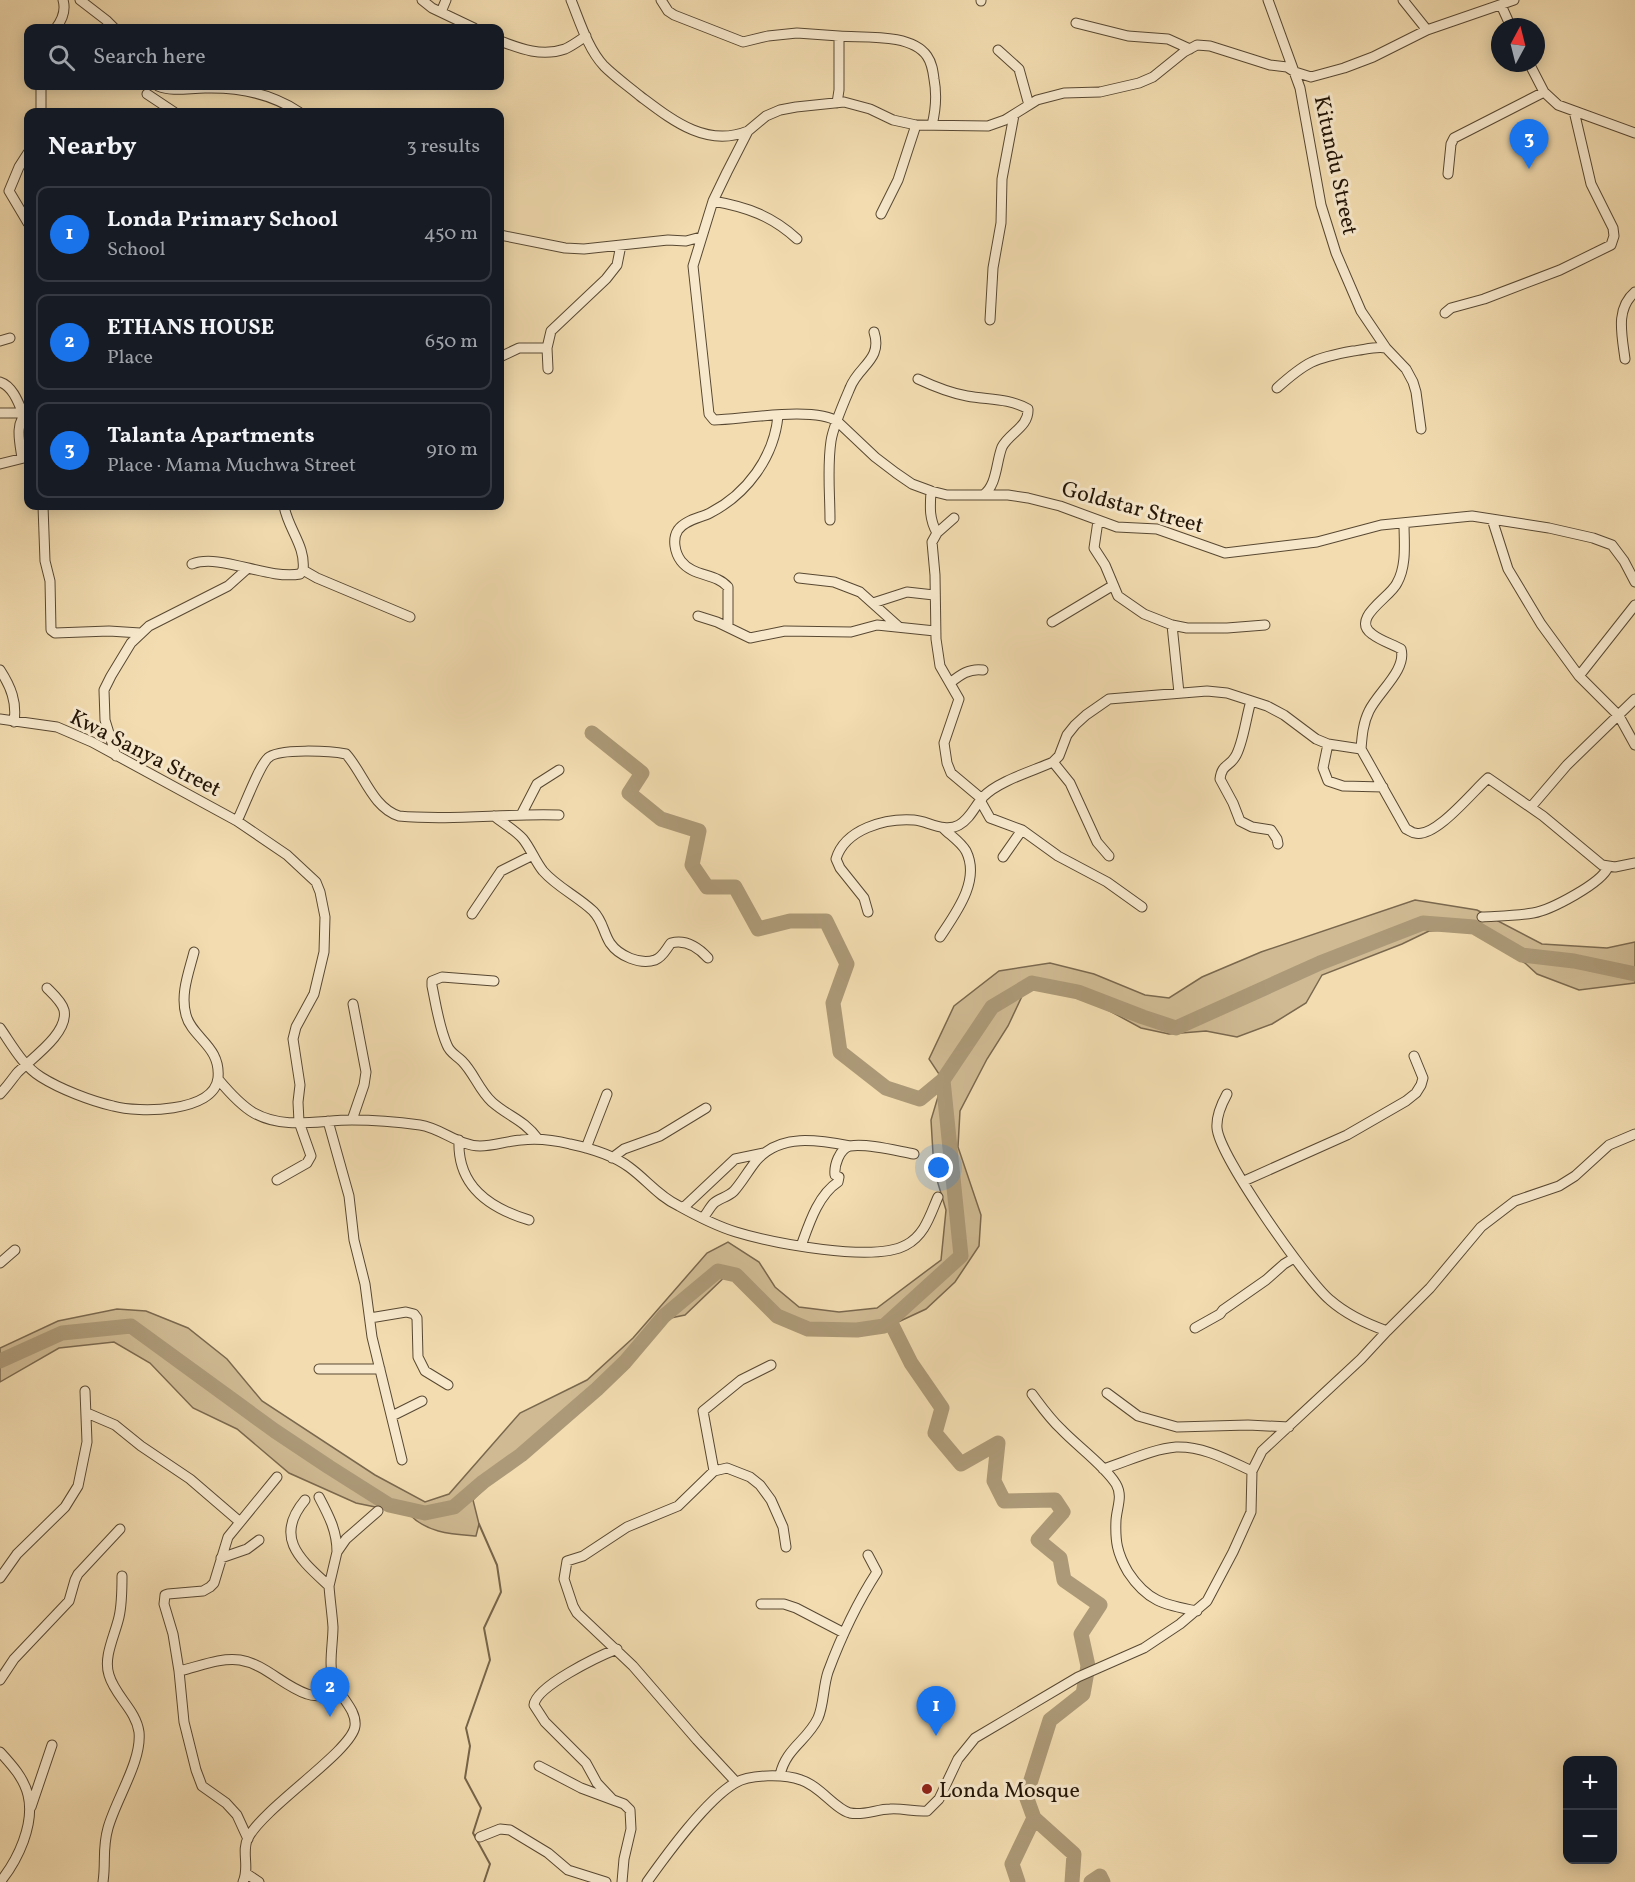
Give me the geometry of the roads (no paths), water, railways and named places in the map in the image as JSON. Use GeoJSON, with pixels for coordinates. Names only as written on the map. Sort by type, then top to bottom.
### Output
{"type":"FeatureCollection","features":[{"type":"Feature","properties":{"kind":"street"},"geometry":{"type":"LineString","coordinates":[[58,24],[63,16],[63,0]]}},
{"type":"Feature","properties":{"kind":"street"},"geometry":{"type":"LineString","coordinates":[[80,0],[110,24]]}},
{"type":"Feature","properties":{"kind":"street"},"geometry":{"type":"LineString","coordinates":[[422,0],[466,24]]}},
{"type":"Feature","properties":{"kind":"street"},"geometry":{"type":"LineString","coordinates":[[441,12],[446,0]]}},
{"type":"Feature","properties":{"kind":"street"},"geometry":{"type":"LineString","coordinates":[[571,0],[586,36],[603,65],[679,124],[704,134],[734,136],[748,131],[766,116],[780,110],[837,103],[855,104],[893,120],[916,125],[988,126],[1014,115],[1037,100],[1064,93],[1100,92],[1139,83],[1153,76],[1197,45],[1270,65],[1287,67],[1311,77],[1344,68],[1373,57],[1427,30],[1514,0]]}},
{"type":"Feature","properties":{"kind":"street"},"geometry":{"type":"LineString","coordinates":[[661,0],[668,11],[674,15],[743,42],[768,36],[797,33],[897,40],[911,44],[922,51],[931,65],[936,87],[936,107],[932,125]]}},
{"type":"Feature","properties":{"kind":"street","name":"Kitundu Street"},"geometry":{"type":"LineString","coordinates":[[1268,0],[1300,88],[1321,205],[1329,234],[1356,301],[1386,348],[1406,369],[1413,382],[1421,429]]}},
{"type":"Feature","properties":{"kind":"street"},"geometry":{"type":"LineString","coordinates":[[1403,0],[1427,30]]}},
{"type":"Feature","properties":{"kind":"street"},"geometry":{"type":"LineString","coordinates":[[1501,5],[1507,18]]}},
{"type":"Feature","properties":{"kind":"street"},"geometry":{"type":"LineString","coordinates":[[1076,23],[1128,36],[1168,39],[1190,49]]}},
{"type":"Feature","properties":{"kind":"street"},"geometry":{"type":"LineString","coordinates":[[504,42],[531,52],[548,52],[565,49],[586,36]]}},
{"type":"Feature","properties":{"kind":"street"},"geometry":{"type":"LineString","coordinates":[[837,103],[839,36]]}},
{"type":"Feature","properties":{"kind":"street"},"geometry":{"type":"LineString","coordinates":[[998,50],[1019,69],[1029,105]]}},
{"type":"Feature","properties":{"kind":"street"},"geometry":{"type":"LineString","coordinates":[[1534,72],[1544,92],[1558,105],[1635,133]]}},
{"type":"Feature","properties":{"kind":"street"},"geometry":{"type":"LineString","coordinates":[[41,90],[41,108]]}},
{"type":"Feature","properties":{"kind":"street"},"geometry":{"type":"LineString","coordinates":[[248,90],[265,95],[291,108]]}},
{"type":"Feature","properties":{"kind":"street"},"geometry":{"type":"LineString","coordinates":[[1448,174],[1451,144],[1454,138],[1544,92]]}},
{"type":"Feature","properties":{"kind":"street"},"geometry":{"type":"LineString","coordinates":[[147,94],[168,108]]}},
{"type":"Feature","properties":{"kind":"street"},"geometry":{"type":"LineString","coordinates":[[1445,313],[1451,308],[1484,299],[1553,273],[1598,253],[1611,244],[1614,236],[1613,228],[1591,184],[1574,111]]}},
{"type":"Feature","properties":{"kind":"street"},"geometry":{"type":"LineString","coordinates":[[990,320],[993,268],[1001,222],[1002,180],[1014,115]]}},
{"type":"Feature","properties":{"kind":"street"},"geometry":{"type":"LineString","coordinates":[[881,214],[898,180],[916,125]]}},
{"type":"Feature","properties":{"kind":"street"},"geometry":{"type":"LineString","coordinates":[[748,131],[713,201],[693,271],[709,414],[714,420],[824,415],[838,422]]}},
{"type":"Feature","properties":{"kind":"street"},"geometry":{"type":"LineString","coordinates":[[24,159],[9,191],[24,216]]}},
{"type":"Feature","properties":{"kind":"street"},"geometry":{"type":"LineString","coordinates":[[713,201],[765,216],[776,221],[797,239]]}},
{"type":"Feature","properties":{"kind":"street"},"geometry":{"type":"LineString","coordinates":[[504,236],[565,248],[584,249],[686,241],[701,237]]}},
{"type":"Feature","properties":{"kind":"street"},"geometry":{"type":"LineString","coordinates":[[548,369],[547,348],[551,331],[606,279],[617,265],[621,245]]}},
{"type":"Feature","properties":{"kind":"street"},"geometry":{"type":"LineString","coordinates":[[1625,358],[1621,313],[1624,305],[1635,292]]}},
{"type":"Feature","properties":{"kind":"street"},"geometry":{"type":"LineString","coordinates":[[830,520],[831,438],[853,380],[874,356],[877,341],[874,332]]}},
{"type":"Feature","properties":{"kind":"street"},"geometry":{"type":"LineString","coordinates":[[504,355],[519,348],[547,348]]}},
{"type":"Feature","properties":{"kind":"street"},"geometry":{"type":"LineString","coordinates":[[1277,388],[1301,368],[1320,357],[1386,348]]}},
{"type":"Feature","properties":{"kind":"street"},"geometry":{"type":"LineString","coordinates":[[918,379],[962,395],[1008,401],[1028,409],[1028,418],[1002,447],[991,486],[983,495]]}},
{"type":"Feature","properties":{"kind":"street"},"geometry":{"type":"LineString","coordinates":[[0,382],[5,383],[13,393],[24,412]]}},
{"type":"Feature","properties":{"kind":"street"},"geometry":{"type":"LineString","coordinates":[[0,413],[24,414]]}},
{"type":"Feature","properties":{"kind":"street"},"geometry":{"type":"LineString","coordinates":[[24,416],[19,428],[24,452]]}},
{"type":"Feature","properties":{"kind":"street"},"geometry":{"type":"LineString","coordinates":[[728,627],[728,587],[718,579],[696,573],[688,568],[677,554],[675,537],[682,526],[726,505],[751,481],[773,444],[778,416]]}},
{"type":"Feature","properties":{"kind":"street","name":"Goldstar Street"},"geometry":{"type":"LineString","coordinates":[[838,422],[875,457],[896,473],[912,484],[930,491],[947,495],[1028,498],[1060,506],[1117,527],[1156,529],[1225,553],[1317,543],[1381,525],[1472,516],[1549,528],[1593,538],[1612,545],[1635,582]]}},
{"type":"Feature","properties":{"kind":"street"},"geometry":{"type":"LineString","coordinates":[[0,464],[24,457]]}},
{"type":"Feature","properties":{"kind":"street"},"geometry":{"type":"LineString","coordinates":[[930,491],[929,509],[932,523],[938,533]]}},
{"type":"Feature","properties":{"kind":"street"},"geometry":{"type":"LineString","coordinates":[[43,510],[45,561],[50,581],[51,630],[55,633],[109,631],[140,633]]}},
{"type":"Feature","properties":{"kind":"street"},"geometry":{"type":"LineString","coordinates":[[192,564],[209,560],[247,569],[291,575],[300,574],[304,561],[301,547],[288,522],[285,510]]}},
{"type":"Feature","properties":{"kind":"street"},"geometry":{"type":"LineString","coordinates":[[954,518],[938,533],[933,542],[935,631],[940,666],[959,699],[944,743],[951,773],[981,800],[990,818],[1022,830],[1058,856],[1107,882],[1142,908]]}},
{"type":"Feature","properties":{"kind":"street"},"geometry":{"type":"LineString","coordinates":[[1491,519],[1508,569],[1541,624],[1579,676],[1618,716],[1635,745]]}},
{"type":"Feature","properties":{"kind":"street"},"geometry":{"type":"LineString","coordinates":[[1098,520],[1094,548],[1105,565],[1118,596],[1132,607],[1172,625],[1208,629],[1265,625]]}},
{"type":"Feature","properties":{"kind":"street"},"geometry":{"type":"LineString","coordinates":[[1404,523],[1404,556],[1401,575],[1390,594],[1366,617],[1366,624],[1371,634],[1401,649],[1404,657],[1400,669],[1377,697],[1366,717],[1361,749],[1407,829],[1416,834],[1427,832],[1453,814],[1488,778],[1531,807],[1608,867],[1635,863]]}},
{"type":"Feature","properties":{"kind":"street"},"geometry":{"type":"LineString","coordinates":[[116,756],[105,720],[104,690],[117,665],[140,633],[149,626],[228,586],[247,569]]}},
{"type":"Feature","properties":{"kind":"street"},"geometry":{"type":"LineString","coordinates":[[303,570],[317,578],[410,616]]}},
{"type":"Feature","properties":{"kind":"street"},"geometry":{"type":"LineString","coordinates":[[799,578],[826,581],[860,592],[898,627]]}},
{"type":"Feature","properties":{"kind":"street"},"geometry":{"type":"LineString","coordinates":[[1052,622],[1113,586]]}},
{"type":"Feature","properties":{"kind":"street"},"geometry":{"type":"LineString","coordinates":[[873,603],[907,592],[934,595]]}},
{"type":"Feature","properties":{"kind":"street"},"geometry":{"type":"LineString","coordinates":[[1579,676],[1635,605]]}},
{"type":"Feature","properties":{"kind":"street"},"geometry":{"type":"LineString","coordinates":[[698,616],[750,638],[785,631],[842,633],[877,626],[935,631]]}},
{"type":"Feature","properties":{"kind":"street"},"geometry":{"type":"LineString","coordinates":[[1172,625],[1179,693]]}},
{"type":"Feature","properties":{"kind":"street"},"geometry":{"type":"LineString","coordinates":[[0,670],[12,692],[16,711],[14,722]]}},
{"type":"Feature","properties":{"kind":"street"},"geometry":{"type":"LineString","coordinates":[[950,683],[968,671],[983,670]]}},
{"type":"Feature","properties":{"kind":"street"},"geometry":{"type":"LineString","coordinates":[[868,912],[864,898],[840,868],[836,859],[845,842],[856,833],[870,827],[899,820],[913,820],[943,828],[959,825],[981,800],[1003,784],[1053,762],[1059,756],[1067,735],[1086,714],[1109,699],[1179,693],[1227,693],[1267,706],[1284,715],[1316,739],[1328,744],[1361,749]]}},
{"type":"Feature","properties":{"kind":"street"},"geometry":{"type":"LineString","coordinates":[[1531,807],[1567,765],[1635,699]]}},
{"type":"Feature","properties":{"kind":"street"},"geometry":{"type":"LineString","coordinates":[[1251,701],[1235,758],[1224,766],[1220,779],[1240,821],[1252,827],[1271,830],[1278,844]]}},
{"type":"Feature","properties":{"kind":"street","name":"Kwa Sanya Street"},"geometry":{"type":"LineString","coordinates":[[0,718],[57,727],[80,736],[237,821],[306,871],[316,882],[325,916],[324,952],[314,994],[296,1027],[293,1039],[300,1085],[299,1122]]}},
{"type":"Feature","properties":{"kind":"street"},"geometry":{"type":"LineString","coordinates":[[1328,744],[1323,768],[1328,781],[1343,786],[1383,787]]}},
{"type":"Feature","properties":{"kind":"street"},"geometry":{"type":"LineString","coordinates":[[237,821],[267,759],[279,753],[322,752],[346,754],[356,765],[381,806],[389,812],[417,818],[559,815]]}},
{"type":"Feature","properties":{"kind":"street"},"geometry":{"type":"LineString","coordinates":[[1053,762],[1070,783],[1097,842],[1109,856]]}},
{"type":"Feature","properties":{"kind":"street"},"geometry":{"type":"LineString","coordinates":[[521,815],[537,784],[559,770]]}},
{"type":"Feature","properties":{"kind":"street"},"geometry":{"type":"LineString","coordinates":[[494,816],[515,831],[551,879],[594,912],[603,923],[610,943],[628,958],[655,960],[662,955],[670,943],[676,941],[694,946],[708,958]]}},
{"type":"Feature","properties":{"kind":"street"},"geometry":{"type":"LineString","coordinates":[[940,937],[964,899],[969,868],[966,851],[943,828]]}},
{"type":"Feature","properties":{"kind":"street"},"geometry":{"type":"LineString","coordinates":[[1003,857],[1022,830]]}},
{"type":"Feature","properties":{"kind":"street"},"geometry":{"type":"LineString","coordinates":[[472,914],[501,871],[533,855]]}},
{"type":"Feature","properties":{"kind":"street"},"geometry":{"type":"LineString","coordinates":[[1482,917],[1522,915],[1548,909],[1585,888],[1603,875],[1608,867]]}},
{"type":"Feature","properties":{"kind":"street"},"geometry":{"type":"LineString","coordinates":[[0,1028],[26,1065],[39,1076],[86,1097],[114,1107],[136,1110],[191,1104],[205,1098],[213,1091],[218,1079],[217,1065],[212,1051],[188,1021],[185,1013],[185,984],[194,952]]}},
{"type":"Feature","properties":{"kind":"street"},"geometry":{"type":"LineString","coordinates":[[494,981],[437,978],[432,981],[446,1044],[452,1054],[462,1061],[487,1097],[502,1110],[529,1127],[538,1139]]}},
{"type":"Feature","properties":{"kind":"street"},"geometry":{"type":"LineString","coordinates":[[0,1094],[48,1044],[62,1025],[63,1007],[47,988]]}},
{"type":"Feature","properties":{"kind":"street"},"geometry":{"type":"LineString","coordinates":[[352,1120],[366,1072],[353,1004]]}},
{"type":"Feature","properties":{"kind":"street"},"geometry":{"type":"LineString","coordinates":[[1244,1181],[1347,1135],[1406,1101],[1416,1093],[1423,1078],[1414,1056]]}},
{"type":"Feature","properties":{"kind":"street"},"geometry":{"type":"LineString","coordinates":[[218,1079],[231,1094],[254,1113],[284,1122],[352,1120],[423,1126],[480,1146],[538,1139],[569,1143],[612,1158],[630,1168],[651,1188],[703,1218],[736,1232],[801,1246],[873,1252],[906,1246],[928,1224],[938,1197]]}},
{"type":"Feature","properties":{"kind":"street"},"geometry":{"type":"LineString","coordinates":[[586,1148],[607,1094]]}},
{"type":"Feature","properties":{"kind":"street"},"geometry":{"type":"LineString","coordinates":[[1227,1094],[1218,1112],[1218,1136],[1226,1155],[1294,1258],[1331,1301],[1373,1326],[1387,1330]]}},
{"type":"Feature","properties":{"kind":"street"},"geometry":{"type":"LineString","coordinates":[[612,1158],[624,1149],[660,1136],[706,1108]]}},
{"type":"Feature","properties":{"kind":"street"},"geometry":{"type":"LineString","coordinates":[[328,1121],[349,1196],[354,1240],[365,1284],[380,1369],[402,1460]]}},
{"type":"Feature","properties":{"kind":"street"},"geometry":{"type":"LineString","coordinates":[[277,1180],[307,1163],[312,1156],[299,1122]]}},
{"type":"Feature","properties":{"kind":"street"},"geometry":{"type":"LineString","coordinates":[[647,1882],[696,1820],[720,1794],[736,1782],[780,1775],[799,1779],[810,1783],[852,1814],[888,1809],[927,1811],[939,1799],[958,1759],[975,1738],[1078,1677],[1144,1648],[1197,1611],[1215,1588],[1251,1512],[1252,1471],[1263,1451],[1362,1359],[1387,1330],[1430,1288],[1490,1219],[1515,1201],[1559,1186],[1575,1176],[1609,1145],[1635,1134]]}},
{"type":"Feature","properties":{"kind":"street"},"geometry":{"type":"LineString","coordinates":[[459,1140],[458,1154],[461,1168],[475,1189],[498,1208],[529,1220]]}},
{"type":"Feature","properties":{"kind":"street"},"geometry":{"type":"LineString","coordinates":[[683,1208],[735,1159],[764,1153],[782,1144],[820,1140],[914,1154]]}},
{"type":"Feature","properties":{"kind":"street"},"geometry":{"type":"LineString","coordinates":[[801,1246],[816,1210],[831,1187],[838,1182],[839,1178],[835,1175],[835,1170],[838,1160],[850,1146]]}},
{"type":"Feature","properties":{"kind":"street"},"geometry":{"type":"LineString","coordinates":[[703,1218],[714,1203],[735,1191],[764,1153]]}},
{"type":"Feature","properties":{"kind":"street"},"geometry":{"type":"LineString","coordinates":[[0,1263],[15,1250]]}},
{"type":"Feature","properties":{"kind":"street"},"geometry":{"type":"LineString","coordinates":[[1195,1328],[1220,1314],[1222,1310],[1294,1258]]}},
{"type":"Feature","properties":{"kind":"street"},"geometry":{"type":"LineString","coordinates":[[370,1318],[406,1312],[414,1314],[417,1318],[418,1357],[425,1371],[448,1385]]}},
{"type":"Feature","properties":{"kind":"street"},"geometry":{"type":"LineString","coordinates":[[714,1471],[703,1411],[741,1380],[771,1365]]}},
{"type":"Feature","properties":{"kind":"street"},"geometry":{"type":"LineString","coordinates":[[319,1369],[380,1369]]}},
{"type":"Feature","properties":{"kind":"street"},"geometry":{"type":"LineString","coordinates":[[0,1578],[4,1563],[65,1507],[78,1486],[87,1442],[85,1391]]}},
{"type":"Feature","properties":{"kind":"street"},"geometry":{"type":"LineString","coordinates":[[1107,1393],[1138,1416],[1177,1427],[1248,1425],[1289,1427]]}},
{"type":"Feature","properties":{"kind":"street"},"geometry":{"type":"LineString","coordinates":[[1032,1394],[1059,1427],[1103,1469],[1116,1485],[1119,1492],[1116,1529],[1118,1549],[1121,1561],[1136,1584],[1151,1597],[1197,1611]]}},
{"type":"Feature","properties":{"kind":"street"},"geometry":{"type":"LineString","coordinates":[[392,1416],[422,1401]]}},
{"type":"Feature","properties":{"kind":"street"},"geometry":{"type":"LineString","coordinates":[[87,1413],[115,1425],[141,1446],[190,1479],[240,1521]]}},
{"type":"Feature","properties":{"kind":"street"},"geometry":{"type":"LineString","coordinates":[[1103,1469],[1176,1447],[1205,1451],[1252,1471]]}},
{"type":"Feature","properties":{"kind":"street"},"geometry":{"type":"LineString","coordinates":[[736,1782],[617,1649],[582,1618],[573,1606],[564,1579],[567,1561],[583,1556],[627,1527],[678,1506],[714,1471],[727,1468],[750,1478],[759,1485],[777,1512],[786,1546]]}},
{"type":"Feature","properties":{"kind":"street"},"geometry":{"type":"LineString","coordinates":[[248,1839],[237,1815],[226,1803],[202,1786],[188,1742],[180,1671],[164,1604],[165,1595],[203,1590],[214,1583],[228,1537],[277,1477]]}},
{"type":"Feature","properties":{"kind":"street"},"geometry":{"type":"LineString","coordinates":[[259,1882],[245,1878],[245,1851],[248,1839],[258,1825],[280,1803],[346,1744],[355,1730],[355,1720],[350,1708],[333,1680],[330,1586],[337,1552],[337,1538],[319,1497]]}},
{"type":"Feature","properties":{"kind":"street"},"geometry":{"type":"LineString","coordinates":[[305,1500],[295,1512],[290,1538],[296,1553],[330,1586]]}},
{"type":"Feature","properties":{"kind":"street"},"geometry":{"type":"LineString","coordinates":[[337,1552],[346,1539],[378,1511]]}},
{"type":"Feature","properties":{"kind":"street"},"geometry":{"type":"LineString","coordinates":[[0,1680],[14,1659],[69,1601],[78,1574],[120,1530]]}},
{"type":"Feature","properties":{"kind":"street"},"geometry":{"type":"LineString","coordinates":[[221,1558],[247,1549],[259,1540]]}},
{"type":"Feature","properties":{"kind":"street"},"geometry":{"type":"LineString","coordinates":[[780,1775],[785,1759],[817,1721],[828,1674],[844,1634],[864,1590],[877,1572],[876,1566],[868,1555]]}},
{"type":"Feature","properties":{"kind":"street"},"geometry":{"type":"LineString","coordinates":[[103,1882],[104,1844],[133,1764],[139,1732],[135,1718],[108,1674],[107,1661],[122,1601],[122,1576]]}},
{"type":"Feature","properties":{"kind":"street"},"geometry":{"type":"LineString","coordinates":[[760,1604],[784,1604],[796,1608],[844,1634]]}},
{"type":"Feature","properties":{"kind":"street"},"geometry":{"type":"LineString","coordinates":[[613,1800],[597,1783],[586,1763],[545,1722],[534,1705],[538,1695],[569,1672],[617,1649]]}},
{"type":"Feature","properties":{"kind":"street"},"geometry":{"type":"LineString","coordinates":[[180,1671],[226,1660],[239,1660],[250,1663],[308,1695],[320,1696],[339,1692]]}},
{"type":"Feature","properties":{"kind":"street"},"geometry":{"type":"LineString","coordinates":[[0,1882],[14,1863],[24,1843],[29,1812],[52,1745]]}},
{"type":"Feature","properties":{"kind":"street"},"geometry":{"type":"LineString","coordinates":[[0,1752],[22,1779],[28,1795],[29,1812]]}},
{"type":"Feature","properties":{"kind":"street"},"geometry":{"type":"LineString","coordinates":[[539,1766],[581,1788],[624,1804],[630,1810],[631,1829],[624,1859],[622,1882]]}},
{"type":"Feature","properties":{"kind":"street"},"geometry":{"type":"LineString","coordinates":[[480,1837],[500,1828],[510,1830],[548,1853],[568,1870],[606,1882]]}},
{"type":"Feature","properties":{"kind":"waterway"},"geometry":{"type":"LineString","coordinates":[[592,733],[642,773],[629,793],[661,819],[699,831],[692,865],[707,887],[735,887],[758,929],[790,921],[826,921],[847,964],[833,1003],[840,1052],[886,1088],[920,1099],[943,1080]]}},
{"type":"Feature","properties":{"kind":"waterway"},"geometry":{"type":"LineString","coordinates":[[0,1361],[62,1333],[131,1326],[275,1431],[389,1505],[425,1513],[454,1507],[483,1482],[521,1455],[597,1389],[625,1362],[664,1316],[718,1271],[736,1275],[777,1316],[808,1329],[857,1330],[884,1326],[961,1256],[943,1080],[992,1007],[1032,983],[1078,992],[1176,1028],[1320,963],[1423,923],[1474,927],[1522,955],[1574,961],[1635,974]]}},
{"type":"Feature","properties":{"kind":"waterway"},"geometry":{"type":"LineString","coordinates":[[892,1325],[911,1363],[942,1408],[935,1433],[961,1464],[998,1443],[994,1481],[1004,1501],[1055,1500],[1063,1512],[1038,1540],[1060,1558],[1064,1580],[1100,1605],[1081,1634],[1088,1666],[1083,1694],[1050,1720],[1026,1796],[1034,1818],[1074,1854],[1072,1882]]}},
{"type":"Feature","properties":{"kind":"waterway"},"geometry":{"type":"LineString","coordinates":[[479,1524],[497,1565],[501,1592],[484,1628],[490,1660],[466,1728],[470,1746],[465,1778],[481,1808],[473,1833],[490,1864],[484,1882]]}},
{"type":"Feature","properties":{"kind":"waterway"},"geometry":{"type":"LineString","coordinates":[[1018,1882],[1012,1864],[1034,1818]]}},
{"type":"Feature","properties":{"kind":"waterway"},"geometry":{"type":"LineString","coordinates":[[1091,1882],[1100,1876],[1103,1882]]}},
{"type":"Feature","properties":{"kind":"place","name":"Talanta Apartments"},"geometry":{"type":"Point","coordinates":[1529,169]}},
{"type":"Feature","properties":{"kind":"place","name":"ETHANS HOUSE"},"geometry":{"type":"Point","coordinates":[330,1717]}},
{"type":"Feature","properties":{"kind":"place","name":"Londa Primary School"},"geometry":{"type":"Point","coordinates":[936,1736]}},
{"type":"Feature","properties":{"kind":"place","name":"Londa Mosque"},"geometry":{"type":"Point","coordinates":[927,1789]}}]}
